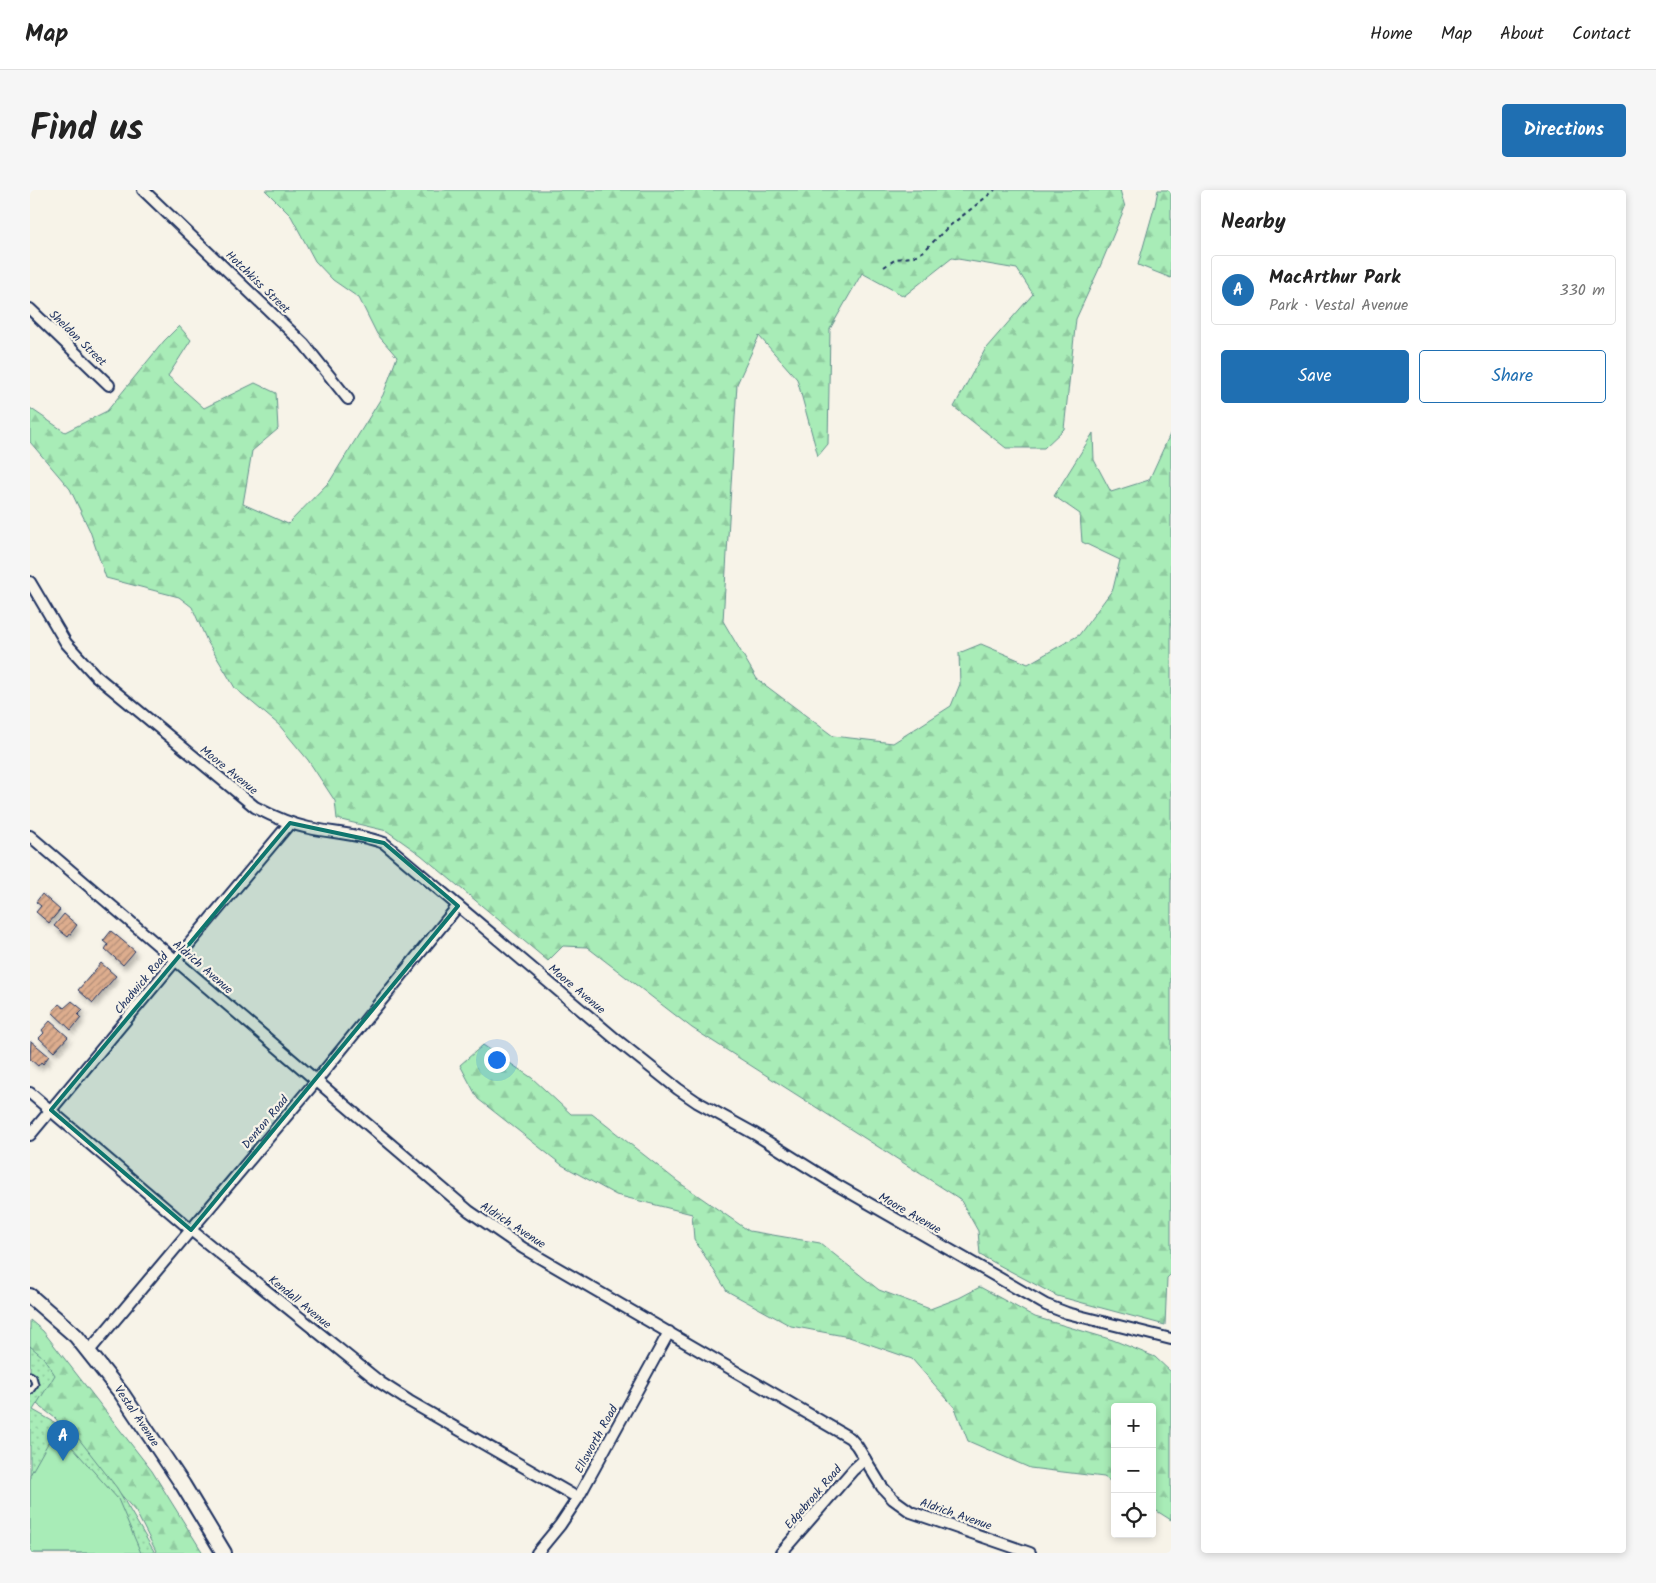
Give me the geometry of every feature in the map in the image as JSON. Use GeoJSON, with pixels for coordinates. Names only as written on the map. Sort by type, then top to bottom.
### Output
{"type":"FeatureCollection","features":[{"type":"Feature","properties":{"kind":"street","name":"Hotchkiss Street"},"geometry":{"type":"LineString","coordinates":[[143,190],[304,344],[348,399]]}},
{"type":"Feature","properties":{"kind":"street","name":"Sheldon Street"},"geometry":{"type":"LineString","coordinates":[[30,309],[109,385]]}},
{"type":"Feature","properties":{"kind":"street","name":"Moore Avenue"},"geometry":{"type":"LineString","coordinates":[[30,582],[66,643],[95,675],[255,807],[290,823],[308,828],[367,837],[384,844],[618,1040],[678,1089],[697,1102],[755,1134],[835,1184],[1046,1305],[1066,1313],[1171,1340]]}},
{"type":"Feature","properties":{"kind":"street","name":"Chadwick Road"},"geometry":{"type":"LineString","coordinates":[[30,1135],[290,823]]}},
{"type":"Feature","properties":{"kind":"street","name":"Aldrich Avenue"},"geometry":{"type":"LineString","coordinates":[[30,836],[469,1211],[523,1248],[836,1428],[850,1438],[882,1487],[893,1499],[911,1512],[1030,1553]]}},
{"type":"Feature","properties":{"kind":"street","name":"Denton Road"},"geometry":{"type":"LineString","coordinates":[[89,1351],[316,1081],[458,906]]}},
{"type":"Feature","properties":{"kind":"street","name":"Kendall Avenue"},"geometry":{"type":"LineString","coordinates":[[30,1093],[191,1230],[381,1383],[409,1402],[578,1498]]}},
{"type":"Feature","properties":{"kind":"street","name":"Vestal Avenue"},"geometry":{"type":"LineString","coordinates":[[30,1296],[76,1336],[122,1394],[183,1485],[224,1553]]}},
{"type":"Feature","properties":{"kind":"street","name":"Ellsworth Road"},"geometry":{"type":"LineString","coordinates":[[537,1553],[560,1525],[578,1498],[669,1332]]}},
{"type":"Feature","properties":{"kind":"street","name":"Edgebrook Road"},"geometry":{"type":"LineString","coordinates":[[781,1553],[865,1459]]}},
{"type":"Feature","properties":{"kind":"lane"},"geometry":{"type":"LineString","coordinates":[[30,1374],[33,1376],[36,1384],[30,1391]]}},
{"type":"Feature","properties":{"kind":"path"},"geometry":{"type":"LineString","coordinates":[[884,267],[896,259],[912,257],[924,251],[947,228],[995,190]]}},
{"type":"Feature","properties":{"kind":"highlighted area"},"geometry":{"type":"Polygon","coordinates":[[[290,823],[384,843],[458,906],[191,1230],[51,1110],[290,823]]]}},
{"type":"Feature","properties":{"kind":"green space"},"geometry":{"type":"Polygon","coordinates":[[[265,190],[1120,190],[1125,207],[1076,319],[1064,429],[1044,448],[1006,448],[954,407],[986,348],[1033,294],[1017,269],[952,258],[904,296],[862,273],[830,329],[828,444],[818,456],[797,379],[759,336],[737,384],[723,621],[757,679],[833,736],[893,743],[951,706],[960,684],[959,653],[981,644],[1028,664],[1079,635],[1113,589],[1120,560],[1082,542],[1080,514],[1054,496],[1093,433],[1094,460],[1111,492],[1149,480],[1171,432],[1171,1274],[1167,1278],[1165,1325],[1057,1296],[980,1255],[978,1231],[960,1199],[692,1028],[587,947],[563,946],[548,961],[421,855],[387,831],[337,819],[335,801],[308,760],[279,725],[235,688],[207,641],[192,607],[179,597],[106,578],[90,531],[70,489],[30,442],[30,408],[65,432],[107,411],[164,341],[179,326],[191,340],[168,376],[204,408],[255,383],[276,393],[278,429],[252,451],[243,504],[288,524],[330,481],[383,395],[397,357],[377,334],[359,298],[333,280],[315,261],[291,216],[265,190]]]}},
{"type":"Feature","properties":{"kind":"green space"},"geometry":{"type":"Polygon","coordinates":[[[1158,190],[1171,190],[1171,278],[1138,265],[1158,190]]]}},
{"type":"Feature","properties":{"kind":"green space"},"geometry":{"type":"Polygon","coordinates":[[[483,1045],[532,1078],[571,1114],[592,1114],[677,1181],[749,1231],[820,1243],[879,1290],[930,1309],[959,1298],[980,1287],[1035,1317],[1113,1340],[1155,1357],[1171,1372],[1171,1520],[1156,1511],[1156,1403],[1111,1403],[1111,1481],[1104,1477],[1030,1468],[968,1441],[955,1408],[912,1359],[849,1337],[791,1326],[727,1291],[694,1239],[692,1214],[616,1195],[562,1165],[478,1099],[460,1065],[483,1045]]]}},
{"type":"Feature","properties":{"kind":"green space"},"geometry":{"type":"Polygon","coordinates":[[[30,1320],[43,1331],[152,1471],[203,1553],[157,1553],[136,1512],[55,1418],[33,1401],[30,1320]]]}},
{"type":"Feature","properties":{"kind":"green space"},"geometry":{"type":"Polygon","coordinates":[[[30,1346],[43,1357],[55,1375],[33,1410],[75,1434],[117,1488],[155,1553],[30,1553],[30,1346]]]}},
{"type":"Feature","properties":{"kind":"green space"},"geometry":{"type":"Polygon","coordinates":[[[56,1429],[118,1499],[141,1553],[30,1553],[30,1475],[56,1429]]]}},
{"type":"Feature","properties":{"kind":"building"},"geometry":{"type":"Polygon","coordinates":[[[42,894],[60,910],[49,923],[36,912],[41,906],[36,902],[42,894]]]}},
{"type":"Feature","properties":{"kind":"building"},"geometry":{"type":"Polygon","coordinates":[[[64,914],[77,925],[68,937],[54,926],[64,914]]]}},
{"type":"Feature","properties":{"kind":"building"},"geometry":{"type":"Polygon","coordinates":[[[111,931],[135,951],[123,965],[105,949],[108,945],[103,941],[111,931]]]}},
{"type":"Feature","properties":{"kind":"building"},"geometry":{"type":"Polygon","coordinates":[[[101,963],[116,976],[93,1003],[78,990],[101,963]]]}},
{"type":"Feature","properties":{"kind":"building"},"geometry":{"type":"Polygon","coordinates":[[[72,1001],[83,1010],[78,1015],[81,1018],[71,1030],[52,1012],[59,1004],[64,1008],[72,1001]]]}},
{"type":"Feature","properties":{"kind":"building"},"geometry":{"type":"Polygon","coordinates":[[[50,1021],[68,1037],[54,1052],[39,1038],[44,1033],[42,1030],[50,1021]]]}},
{"type":"Feature","properties":{"kind":"building"},"geometry":{"type":"Polygon","coordinates":[[[31,1041],[49,1056],[43,1064],[41,1062],[38,1066],[30,1059],[31,1041]]]}},
{"type":"Feature","properties":{"kind":"place","name":"MacArthur Park"},"geometry":{"type":"Point","coordinates":[63,1461]}}]}
